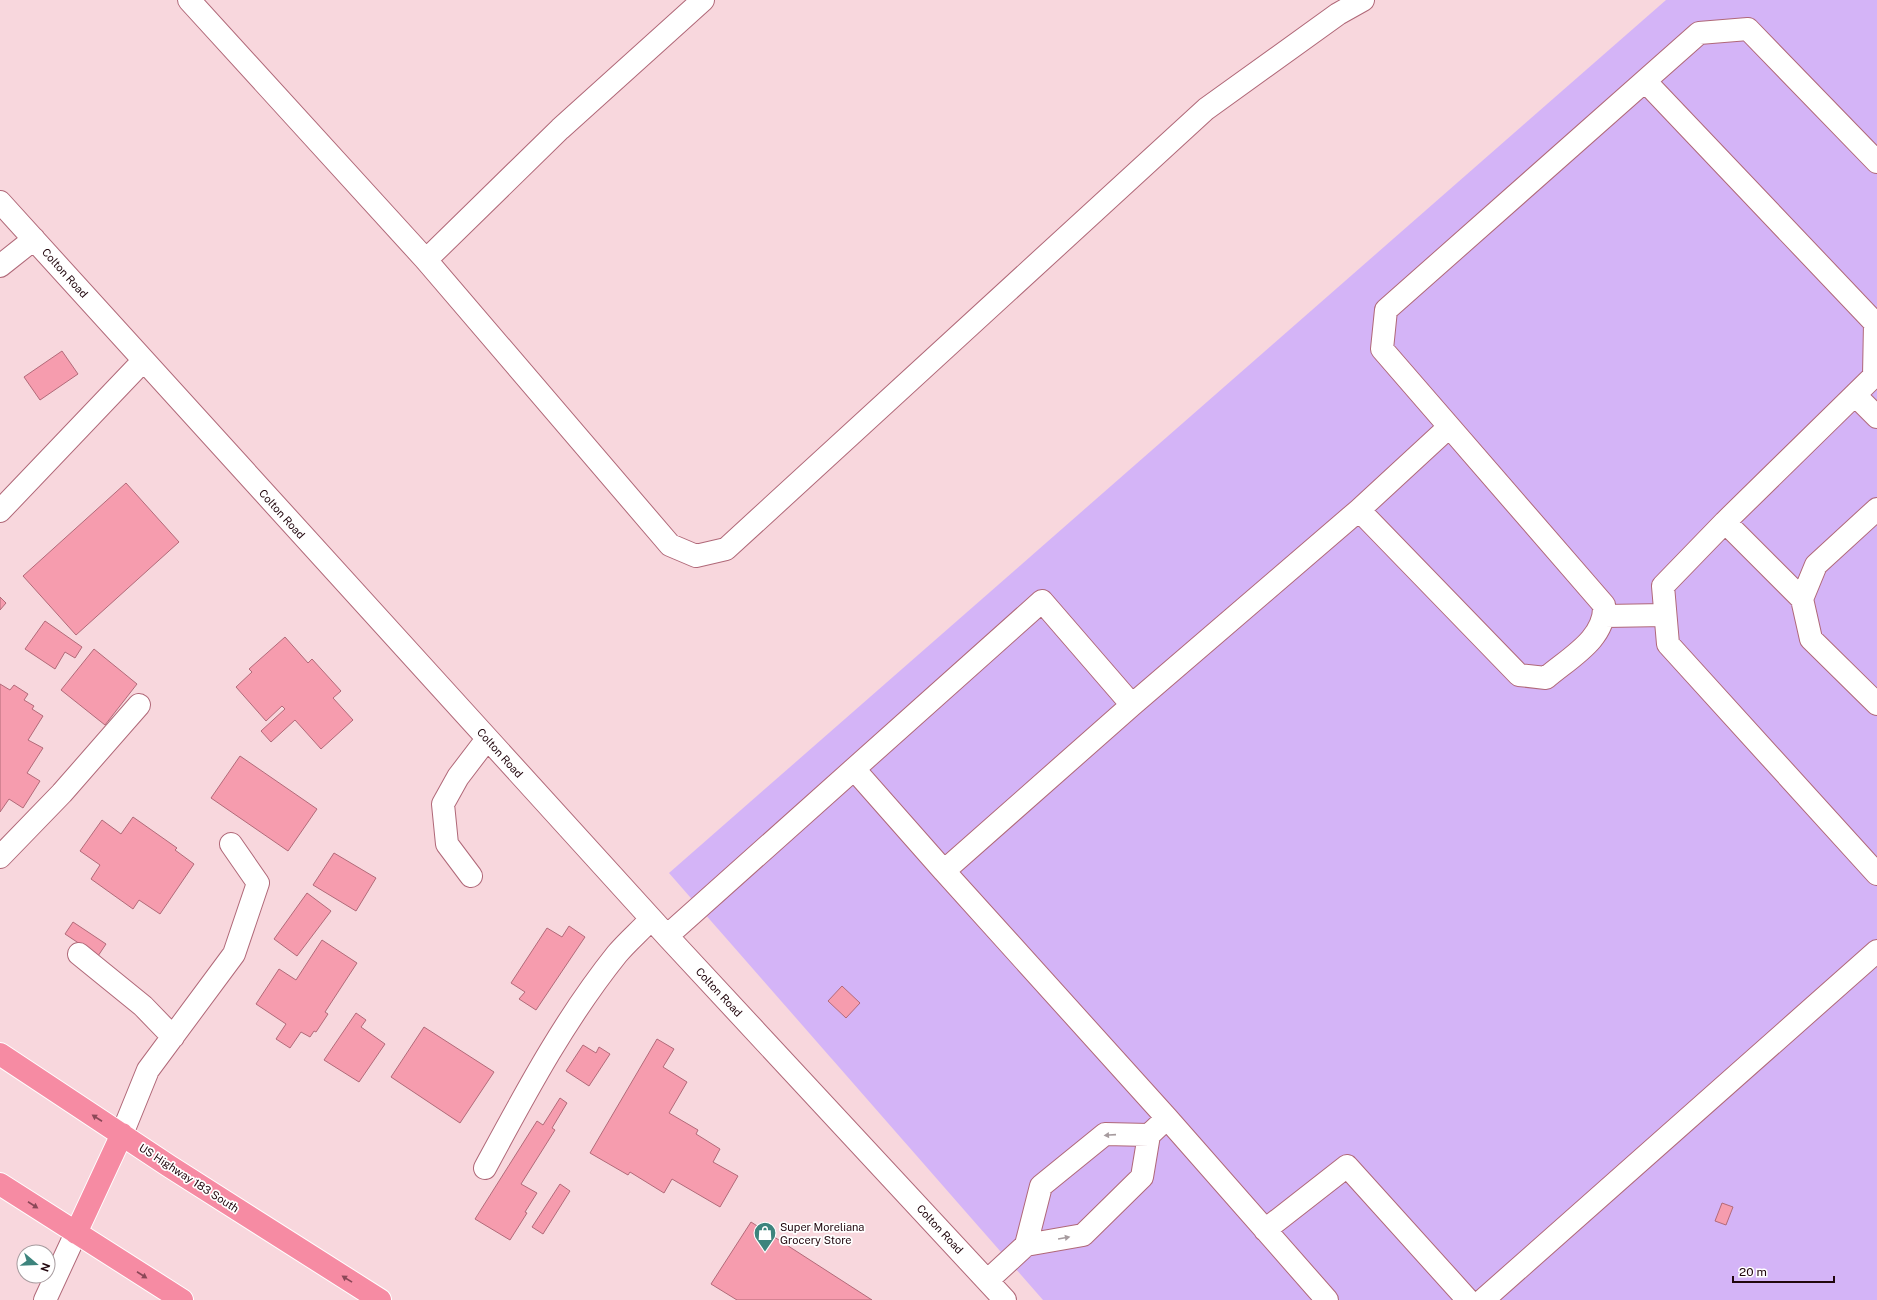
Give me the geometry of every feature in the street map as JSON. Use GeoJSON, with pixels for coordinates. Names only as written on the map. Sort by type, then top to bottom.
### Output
{"type":"FeatureCollection","features":[{"type":"Feature","properties":{"kind":"highway","name":"US Highway 183 South"},"geometry":{"type":"LineString","coordinates":[[0,1054],[380,1300]]}},
{"type":"Feature","properties":{"kind":"highway"},"geometry":{"type":"LineString","coordinates":[[76,1232],[122,1134]]}},
{"type":"Feature","properties":{"kind":"highway"},"geometry":{"type":"LineString","coordinates":[[0,1184],[182,1300]]}},
{"type":"Feature","properties":{"kind":"street"},"geometry":{"type":"LineString","coordinates":[[189,0],[426,260],[670,545],[696,556],[726,549],[1206,109],[1338,14],[1363,0]]}},
{"type":"Feature","properties":{"kind":"street"},"geometry":{"type":"LineString","coordinates":[[426,260],[560,129],[703,0]]}},
{"type":"Feature","properties":{"kind":"street"},"geometry":{"type":"LineString","coordinates":[[1359,510],[1519,675],[1546,678],[1594,639],[1605,616],[1604,605],[1382,349],[1386,310],[1646,82],[1699,33],[1748,29],[1877,162]]}},
{"type":"Feature","properties":{"kind":"street"},"geometry":{"type":"LineString","coordinates":[[1646,82],[1875,323],[1874,376],[1725,522],[1663,586],[1668,644],[1877,874]]}},
{"type":"Feature","properties":{"kind":"street","name":"Colton Road"},"geometry":{"type":"LineString","coordinates":[[0,202],[666,936],[1005,1300]]}},
{"type":"Feature","properties":{"kind":"street"},"geometry":{"type":"LineString","coordinates":[[0,266],[34,239]]}},
{"type":"Feature","properties":{"kind":"street"},"geometry":{"type":"LineString","coordinates":[[4,498],[143,361]]}},
{"type":"Feature","properties":{"kind":"street"},"geometry":{"type":"LineString","coordinates":[[1855,395],[1877,417]]}},
{"type":"Feature","properties":{"kind":"street"},"geometry":{"type":"LineString","coordinates":[[944,871],[1132,705],[1359,510],[1449,427]]}},
{"type":"Feature","properties":{"kind":"street"},"geometry":{"type":"LineString","coordinates":[[1802,599],[1816,565],[1877,510]]}},
{"type":"Feature","properties":{"kind":"street"},"geometry":{"type":"LineString","coordinates":[[1725,522],[1802,599],[1811,639],[1877,704]]}},
{"type":"Feature","properties":{"kind":"street"},"geometry":{"type":"LineString","coordinates":[[666,936],[1042,601],[1132,705]]}},
{"type":"Feature","properties":{"kind":"street"},"geometry":{"type":"LineString","coordinates":[[1605,616],[1665,615]]}},
{"type":"Feature","properties":{"kind":"street"},"geometry":{"type":"LineString","coordinates":[[0,857],[62,794],[139,705]]}},
{"type":"Feature","properties":{"kind":"street"},"geometry":{"type":"LineString","coordinates":[[471,876],[447,844],[443,804],[458,777],[487,739]]}},
{"type":"Feature","properties":{"kind":"street"},"geometry":{"type":"LineString","coordinates":[[854,769],[1327,1300]]}},
{"type":"Feature","properties":{"kind":"street"},"geometry":{"type":"LineString","coordinates":[[122,1134],[148,1070],[234,954],[258,883],[232,844]]}},
{"type":"Feature","properties":{"kind":"street"},"geometry":{"type":"LineString","coordinates":[[485,1168],[546,1056],[581,1002],[618,953],[651,919]]}},
{"type":"Feature","properties":{"kind":"street"},"geometry":{"type":"LineString","coordinates":[[1483,1300],[1877,951]]}},
{"type":"Feature","properties":{"kind":"street"},"geometry":{"type":"LineString","coordinates":[[79,954],[143,1006],[173,1037]]}},
{"type":"Feature","properties":{"kind":"street"},"geometry":{"type":"LineString","coordinates":[[988,1280],[1026,1245],[1083,1235],[1142,1177],[1149,1135],[1166,1118]]}},
{"type":"Feature","properties":{"kind":"street"},"geometry":{"type":"LineString","coordinates":[[1026,1245],[1041,1186],[1105,1134],[1149,1135]]}},
{"type":"Feature","properties":{"kind":"street"},"geometry":{"type":"LineString","coordinates":[[1265,1230],[1347,1166],[1468,1300]]}},
{"type":"Feature","properties":{"kind":"street"},"geometry":{"type":"LineString","coordinates":[[45,1300],[76,1232]]}},
{"type":"Feature","properties":{"kind":"shaded area"},"geometry":{"type":"Polygon","coordinates":[[[1666,0],[1877,0],[1877,1300],[1043,1300],[669,873],[1666,0]]]}},
{"type":"Feature","properties":{"kind":"building"},"geometry":{"type":"Polygon","coordinates":[[[62,351],[78,374],[40,400],[24,377],[62,351]]]}},
{"type":"Feature","properties":{"kind":"building"},"geometry":{"type":"Polygon","coordinates":[[[126,483],[179,542],[76,635],[23,576],[126,483]]]}},
{"type":"Feature","properties":{"kind":"building"},"geometry":{"type":"Polygon","coordinates":[[[0,597],[6,603],[0,610],[0,597]]]}},
{"type":"Feature","properties":{"kind":"building"},"geometry":{"type":"Polygon","coordinates":[[[45,621],[82,647],[75,658],[65,652],[55,669],[25,649],[45,621]]]}},
{"type":"Feature","properties":{"kind":"building"},"geometry":{"type":"Polygon","coordinates":[[[285,637],[308,663],[312,659],[341,691],[333,698],[353,720],[321,749],[295,720],[271,742],[261,731],[285,709],[282,706],[266,721],[236,687],[252,672],[249,669],[285,637]]]}},
{"type":"Feature","properties":{"kind":"building"},"geometry":{"type":"Polygon","coordinates":[[[94,649],[137,684],[105,725],[61,690],[94,649]]]}},
{"type":"Feature","properties":{"kind":"building"},"geometry":{"type":"Polygon","coordinates":[[[0,684],[10,690],[14,685],[28,694],[24,700],[34,706],[32,709],[43,716],[28,740],[43,748],[27,773],[40,781],[23,808],[9,799],[0,812],[0,684]]]}},
{"type":"Feature","properties":{"kind":"building"},"geometry":{"type":"Polygon","coordinates":[[[240,756],[317,809],[288,851],[211,798],[240,756]]]}},
{"type":"Feature","properties":{"kind":"building"},"geometry":{"type":"Polygon","coordinates":[[[133,817],[177,848],[175,850],[194,864],[160,914],[139,900],[133,909],[91,879],[100,865],[80,851],[102,820],[121,834],[133,817]]]}},
{"type":"Feature","properties":{"kind":"building"},"geometry":{"type":"Polygon","coordinates":[[[334,853],[376,878],[356,911],[313,885],[334,853]]]}},
{"type":"Feature","properties":{"kind":"building"},"geometry":{"type":"Polygon","coordinates":[[[307,893],[331,911],[297,956],[274,939],[307,893]]]}},
{"type":"Feature","properties":{"kind":"building"},"geometry":{"type":"Polygon","coordinates":[[[73,922],[106,944],[98,956],[65,934],[73,922]]]}},
{"type":"Feature","properties":{"kind":"building"},"geometry":{"type":"Polygon","coordinates":[[[569,926],[585,937],[536,1010],[519,999],[525,992],[511,983],[547,928],[562,937],[569,926]]]}},
{"type":"Feature","properties":{"kind":"building"},"geometry":{"type":"Polygon","coordinates":[[[322,940],[357,963],[325,1012],[328,1014],[316,1032],[314,1031],[310,1037],[301,1032],[290,1048],[276,1039],[286,1024],[256,1004],[279,969],[296,980],[322,940]]]}},
{"type":"Feature","properties":{"kind":"building"},"geometry":{"type":"Polygon","coordinates":[[[842,986],[860,1003],[846,1018],[828,1001],[842,986]]]}},
{"type":"Feature","properties":{"kind":"building"},"geometry":{"type":"Polygon","coordinates":[[[356,1013],[366,1020],[361,1027],[385,1044],[359,1082],[324,1060],[356,1013]]]}},
{"type":"Feature","properties":{"kind":"building"},"geometry":{"type":"Polygon","coordinates":[[[424,1027],[494,1072],[460,1123],[391,1077],[424,1027]]]}},
{"type":"Feature","properties":{"kind":"building"},"geometry":{"type":"Polygon","coordinates":[[[657,1039],[674,1049],[663,1067],[687,1082],[669,1113],[698,1130],[696,1134],[720,1149],[713,1162],[738,1176],[720,1207],[672,1179],[664,1193],[630,1172],[628,1175],[590,1153],[657,1039]]]}},
{"type":"Feature","properties":{"kind":"building"},"geometry":{"type":"Polygon","coordinates":[[[583,1045],[596,1053],[599,1047],[610,1054],[589,1086],[566,1071],[583,1045]]]}},
{"type":"Feature","properties":{"kind":"building"},"geometry":{"type":"Polygon","coordinates":[[[560,1098],[567,1103],[552,1128],[555,1130],[521,1184],[537,1193],[525,1212],[527,1213],[510,1240],[475,1219],[537,1121],[543,1125],[560,1098]]]}},
{"type":"Feature","properties":{"kind":"building"},"geometry":{"type":"Polygon","coordinates":[[[560,1184],[570,1191],[543,1234],[532,1227],[560,1184]]]}},
{"type":"Feature","properties":{"kind":"building"},"geometry":{"type":"Polygon","coordinates":[[[1722,1203],[1733,1207],[1726,1225],[1715,1221],[1722,1203]]]}},
{"type":"Feature","properties":{"kind":"building","name":"Super Moreliana Grocery Store"},"geometry":{"type":"Polygon","coordinates":[[[751,1222],[872,1300],[737,1300],[711,1284],[751,1222]]]}},
{"type":"Feature","properties":{"kind":"place","name":"Super Moreliana Grocery Store"},"geometry":{"type":"Point","coordinates":[765,1252]}}]}
